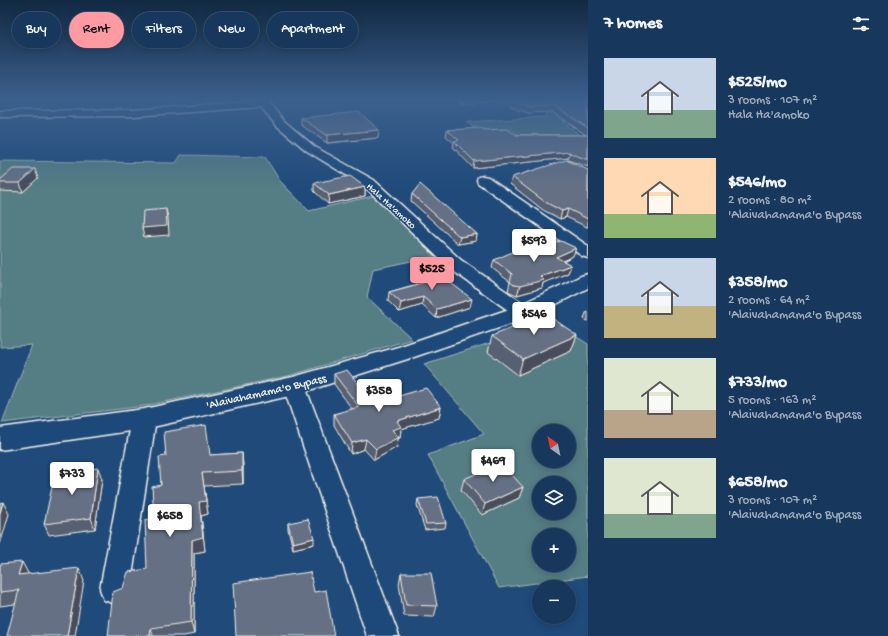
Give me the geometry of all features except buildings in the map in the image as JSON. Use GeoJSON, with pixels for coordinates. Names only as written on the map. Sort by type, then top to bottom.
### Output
{"type":"FeatureCollection","features":[{"type":"Feature","properties":{"kind":"main road","name":"'Alaivahamama'o Bypass"},"geometry":{"type":"LineString","coordinates":[[0,439],[144,419],[294,386],[406,352],[523,312],[588,280]]}},
{"type":"Feature","properties":{"kind":"street","name":"Hala Ha'amoko"},"geometry":{"type":"LineString","coordinates":[[288,130],[311,149],[369,183],[455,264],[523,312]]}},
{"type":"Feature","properties":{"kind":"street"},"geometry":{"type":"LineString","coordinates":[[483,180],[588,253]]}},
{"type":"Feature","properties":{"kind":"street"},"geometry":{"type":"LineString","coordinates":[[294,386],[383,636]]}},
{"type":"Feature","properties":{"kind":"street"},"geometry":{"type":"LineString","coordinates":[[115,589],[144,419]]}},
{"type":"Feature","properties":{"kind":"green space"},"geometry":{"type":"Polygon","coordinates":[[[476,130],[500,130],[478,131],[476,130]]]}},
{"type":"Feature","properties":{"kind":"green space"},"geometry":{"type":"Polygon","coordinates":[[[512,130],[573,130],[588,141],[530,142],[512,130]]]}},
{"type":"Feature","properties":{"kind":"green space"},"geometry":{"type":"Polygon","coordinates":[[[181,155],[265,157],[280,181],[309,211],[377,195],[435,256],[373,269],[367,297],[412,339],[288,376],[145,406],[2,423],[32,345],[0,347],[0,161],[176,163],[181,155]]]}},
{"type":"Feature","properties":{"kind":"green space"},"geometry":{"type":"Polygon","coordinates":[[[548,319],[588,344],[588,576],[558,580],[532,580],[532,584],[499,588],[428,455],[484,434],[424,364],[490,343],[548,319]]]}}]}
